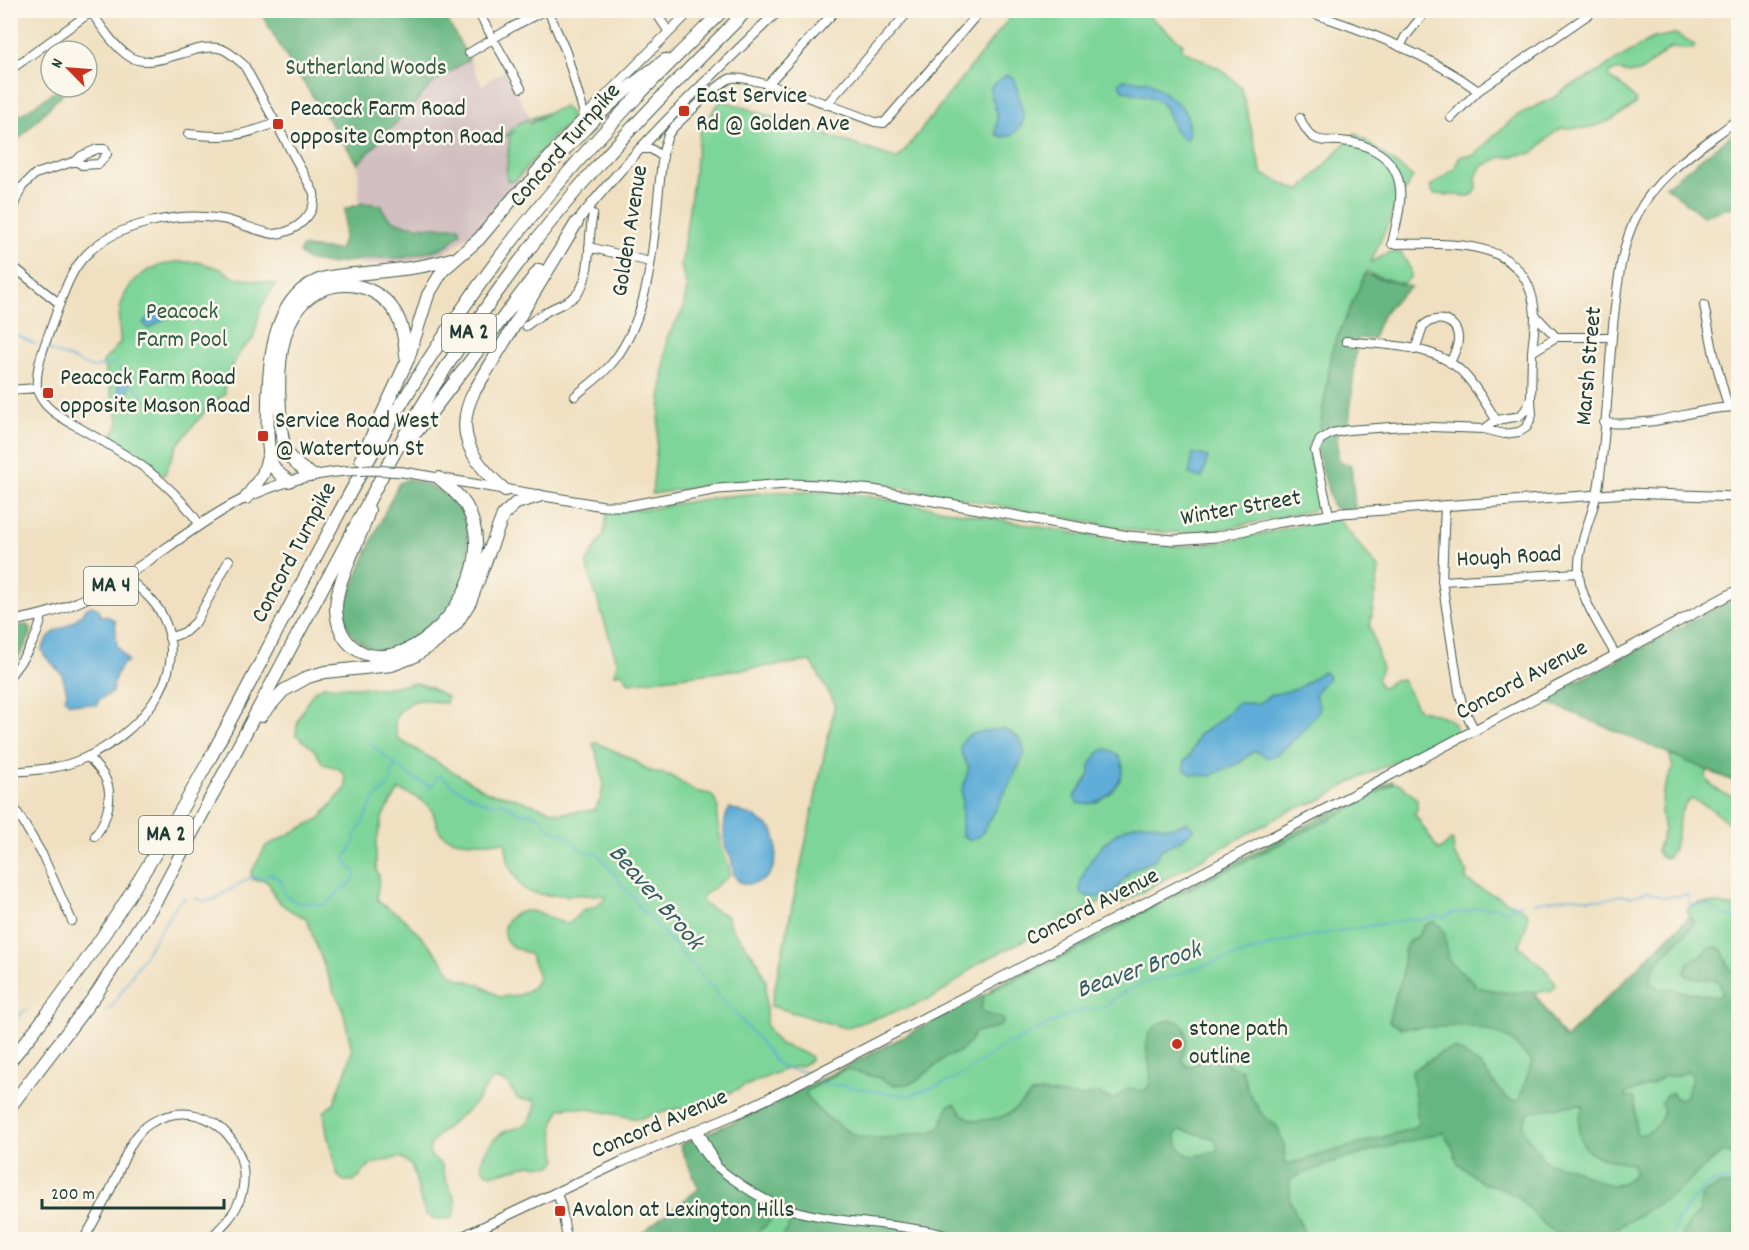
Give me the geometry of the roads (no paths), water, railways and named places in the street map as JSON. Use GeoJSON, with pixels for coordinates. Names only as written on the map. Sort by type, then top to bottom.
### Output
{"type":"FeatureCollection","features":[{"type":"Feature","properties":{"kind":"highway","name":"Concord Turnpike"},"geometry":{"type":"LineString","coordinates":[[10,1061],[94,948],[165,837],[345,504],[415,381],[464,308],[509,245],[586,151],[723,10]]}},
{"type":"Feature","properties":{"kind":"highway","name":"Concord Turnpike"},"geometry":{"type":"LineString","coordinates":[[390,461],[470,330],[549,225],[628,133],[747,10]]}},
{"type":"Feature","properties":{"kind":"highway"},"geometry":{"type":"LineString","coordinates":[[345,504],[357,468],[406,362],[429,291],[441,273],[483,235],[515,196],[553,162],[595,118],[632,85],[693,40]]}},
{"type":"Feature","properties":{"kind":"highway"},"geometry":{"type":"LineString","coordinates":[[390,461],[418,430],[564,237],[578,222]]}},
{"type":"Feature","properties":{"kind":"highway"},"geometry":{"type":"LineString","coordinates":[[505,490],[483,471],[472,454],[466,432],[467,408],[475,390],[578,222]]}},
{"type":"Feature","properties":{"kind":"highway"},"geometry":{"type":"LineString","coordinates":[[289,481],[274,468],[270,450],[268,402],[273,351],[282,319],[296,296],[312,284],[331,277],[417,268],[455,258]]}},
{"type":"Feature","properties":{"kind":"highway"},"geometry":{"type":"LineString","coordinates":[[312,476],[294,464],[286,454],[280,407],[283,346],[290,324],[300,306],[313,294],[336,285],[354,285],[374,292],[388,304],[398,318],[404,336],[406,362]]}},
{"type":"Feature","properties":{"kind":"highway"},"geometry":{"type":"LineString","coordinates":[[246,498],[264,471],[270,450]]}},
{"type":"Feature","properties":{"kind":"highway","name":"MA 2"},"geometry":{"type":"LineString","coordinates":[[376,486],[390,461]]}},
{"type":"Feature","properties":{"kind":"highway"},"geometry":{"type":"LineString","coordinates":[[376,486],[365,527],[340,588],[337,613],[342,632],[352,645],[366,654],[384,656],[411,648],[437,630],[456,609],[468,583],[475,550],[471,517],[460,498],[439,478]]}},
{"type":"Feature","properties":{"kind":"highway","name":"Concord Turnpike"},"geometry":{"type":"LineString","coordinates":[[10,1107],[71,1029],[134,938],[168,880],[376,486]]}},
{"type":"Feature","properties":{"kind":"highway"},"geometry":{"type":"LineString","coordinates":[[243,738],[277,697],[297,682],[321,673],[395,664],[420,654],[440,640],[456,624],[470,602],[503,515],[516,503],[539,496]]}},
{"type":"Feature","properties":{"kind":"main road","name":"Concord Turnpike"},"geometry":{"type":"LineString","coordinates":[[515,196],[585,117],[691,10]]}},
{"type":"Feature","properties":{"kind":"main road"},"geometry":{"type":"LineString","coordinates":[[578,222],[601,192],[654,133],[779,10]]}},
{"type":"Feature","properties":{"kind":"main road","name":"MA 4"},"geometry":{"type":"LineString","coordinates":[[10,621],[42,615],[87,599],[126,577],[200,525],[246,498],[289,481],[345,471],[373,470],[439,478]]}},
{"type":"Feature","properties":{"kind":"main road","name":"Winter Street"},"geometry":{"type":"LineString","coordinates":[[439,478],[594,506],[627,506],[718,489],[788,484],[821,485],[873,490],[1128,536],[1174,540],[1216,537],[1275,523],[1329,514],[1445,505],[1649,493],[1738,497]]}},
{"type":"Feature","properties":{"kind":"main road","name":"Concord Avenue"},"geometry":{"type":"LineString","coordinates":[[454,1239],[795,1085],[1738,590]]}},
{"type":"Feature","properties":{"kind":"street"},"geometry":{"type":"LineString","coordinates":[[477,10],[521,88]]}},
{"type":"Feature","properties":{"kind":"street"},"geometry":{"type":"LineString","coordinates":[[469,53],[492,38],[547,10],[566,52],[585,117]]}},
{"type":"Feature","properties":{"kind":"street"},"geometry":{"type":"LineString","coordinates":[[654,10],[669,32]]}},
{"type":"Feature","properties":{"kind":"street"},"geometry":{"type":"LineString","coordinates":[[767,85],[836,10]]}},
{"type":"Feature","properties":{"kind":"street"},"geometry":{"type":"LineString","coordinates":[[826,105],[910,10]]}},
{"type":"Feature","properties":{"kind":"street"},"geometry":{"type":"LineString","coordinates":[[665,143],[671,130],[729,79],[742,78],[767,85],[878,123],[884,123],[981,10]]}},
{"type":"Feature","properties":{"kind":"street"},"geometry":{"type":"LineString","coordinates":[[1302,10],[1400,47],[1452,73],[1478,91]]}},
{"type":"Feature","properties":{"kind":"street"},"geometry":{"type":"LineString","coordinates":[[1400,47],[1427,10]]}},
{"type":"Feature","properties":{"kind":"street"},"geometry":{"type":"LineString","coordinates":[[1451,118],[1478,91],[1595,10]]}},
{"type":"Feature","properties":{"kind":"street"},"geometry":{"type":"LineString","coordinates":[[10,70],[90,11],[106,33],[129,57],[141,61],[162,59],[210,47],[220,48],[244,65],[314,193],[315,201],[312,209],[299,225],[285,232],[273,234],[224,219],[177,216],[149,222],[111,237],[85,255],[71,278],[60,304],[38,371],[37,388],[43,401],[49,409],[149,471],[170,490],[200,525]]}},
{"type":"Feature","properties":{"kind":"street"},"geometry":{"type":"LineString","coordinates":[[1300,118],[1311,136],[1324,141],[1355,142],[1371,147],[1395,170],[1401,200],[1392,244],[1473,247],[1495,252],[1521,273],[1529,290],[1535,315],[1532,352],[1532,419],[1524,430],[1509,435],[1484,429],[1406,426],[1357,428],[1326,436],[1320,440],[1315,451],[1329,514]]}},
{"type":"Feature","properties":{"kind":"street","name":"Marsh Street"},"geometry":{"type":"LineString","coordinates":[[1615,654],[1584,595],[1578,573],[1582,544],[1599,483],[1621,265],[1637,215],[1654,190],[1673,169],[1738,119]]}},
{"type":"Feature","properties":{"kind":"street"},"geometry":{"type":"LineString","coordinates":[[188,134],[225,137],[241,135],[275,123]]}},
{"type":"Feature","properties":{"kind":"street","name":"Golden Avenue"},"geometry":{"type":"LineString","coordinates":[[575,396],[609,367],[617,357],[648,283],[665,143],[660,141],[654,133]]}},
{"type":"Feature","properties":{"kind":"street","name":"Golden Avenue"},"geometry":{"type":"LineString","coordinates":[[639,149],[645,147],[651,149],[663,157]]}},
{"type":"Feature","properties":{"kind":"street"},"geometry":{"type":"LineString","coordinates":[[10,213],[28,179],[42,171],[76,161]]}},
{"type":"Feature","properties":{"kind":"street"},"geometry":{"type":"LineString","coordinates":[[526,326],[576,295],[584,282],[589,247],[589,227],[593,214]]}},
{"type":"Feature","properties":{"kind":"street"},"geometry":{"type":"LineString","coordinates":[[589,247],[650,262]]}},
{"type":"Feature","properties":{"kind":"street"},"geometry":{"type":"LineString","coordinates":[[10,264],[60,304]]}},
{"type":"Feature","properties":{"kind":"street"},"geometry":{"type":"LineString","coordinates":[[1704,305],[1728,407]]}},
{"type":"Feature","properties":{"kind":"street"},"geometry":{"type":"LineString","coordinates":[[1535,315],[1556,337]]}},
{"type":"Feature","properties":{"kind":"street"},"geometry":{"type":"LineString","coordinates":[[1415,350],[1423,326],[1431,320],[1444,320],[1454,327],[1458,336],[1450,363]]}},
{"type":"Feature","properties":{"kind":"street"},"geometry":{"type":"LineString","coordinates":[[1532,352],[1556,337],[1612,337]]}},
{"type":"Feature","properties":{"kind":"street"},"geometry":{"type":"LineString","coordinates":[[1346,341],[1415,350],[1432,354],[1450,363],[1465,375],[1497,421]]}},
{"type":"Feature","properties":{"kind":"street"},"geometry":{"type":"LineString","coordinates":[[10,390],[37,388]]}},
{"type":"Feature","properties":{"kind":"street"},"geometry":{"type":"LineString","coordinates":[[1484,429],[1497,421],[1519,416],[1531,399]]}},
{"type":"Feature","properties":{"kind":"street"},"geometry":{"type":"LineString","coordinates":[[1604,423],[1655,421],[1738,407]]}},
{"type":"Feature","properties":{"kind":"street"},"geometry":{"type":"LineString","coordinates":[[1445,505],[1442,581],[1459,692],[1463,707],[1474,729]]}},
{"type":"Feature","properties":{"kind":"street"},"geometry":{"type":"LineString","coordinates":[[169,638],[185,632],[195,622],[230,560]]}},
{"type":"Feature","properties":{"kind":"street","name":"Hough Road"},"geometry":{"type":"LineString","coordinates":[[1442,581],[1578,573]]}},
{"type":"Feature","properties":{"kind":"street"},"geometry":{"type":"LineString","coordinates":[[10,772],[50,768],[88,756],[124,733],[154,702],[168,676],[171,646],[163,616],[154,602],[126,577]]}},
{"type":"Feature","properties":{"kind":"street"},"geometry":{"type":"LineString","coordinates":[[10,676],[29,651],[40,627],[42,615]]}},
{"type":"Feature","properties":{"kind":"street"},"geometry":{"type":"LineString","coordinates":[[88,756],[104,776],[108,786],[108,813],[103,826],[95,836]]}},
{"type":"Feature","properties":{"kind":"street"},"geometry":{"type":"LineString","coordinates":[[10,801],[42,854],[72,921]]}},
{"type":"Feature","properties":{"kind":"street"},"geometry":{"type":"LineString","coordinates":[[83,1239],[107,1198],[126,1155],[142,1129],[160,1118],[184,1113],[197,1114],[224,1131],[236,1148],[244,1167],[243,1192],[238,1205],[234,1213],[209,1239]]}},
{"type":"Feature","properties":{"kind":"street"},"geometry":{"type":"LineString","coordinates":[[696,1131],[704,1156],[753,1192],[791,1209],[958,1239]]}},
{"type":"Feature","properties":{"kind":"street"},"geometry":{"type":"LineString","coordinates":[[556,1192],[561,1204],[567,1239]]}},
{"type":"Feature","properties":{"kind":"water"},"geometry":{"type":"Polygon","coordinates":[[[1006,75],[1014,78],[1024,118],[1014,134],[1005,137],[996,134],[997,115],[990,90],[1006,75]]]}},
{"type":"Feature","properties":{"kind":"water"},"geometry":{"type":"Polygon","coordinates":[[[1122,80],[1149,81],[1181,106],[1187,115],[1189,134],[1186,140],[1174,129],[1166,109],[1159,101],[1122,89],[1119,84],[1122,80]]]}},
{"type":"Feature","properties":{"kind":"water"},"geometry":{"type":"Polygon","coordinates":[[[158,307],[167,317],[149,329],[143,323],[158,307]]]}},
{"type":"Feature","properties":{"kind":"water"},"geometry":{"type":"Polygon","coordinates":[[[122,375],[127,380],[129,388],[127,395],[122,399],[119,396],[118,378],[122,375]]]}},
{"type":"Feature","properties":{"kind":"water"},"geometry":{"type":"Polygon","coordinates":[[[1193,453],[1208,457],[1202,478],[1189,474],[1193,453]]]}},
{"type":"Feature","properties":{"kind":"water"},"geometry":{"type":"Polygon","coordinates":[[[92,606],[99,609],[101,616],[115,620],[117,646],[128,661],[118,670],[112,693],[99,699],[97,705],[69,703],[65,698],[67,692],[62,674],[44,655],[42,649],[53,633],[74,621],[86,608],[92,606]]]}},
{"type":"Feature","properties":{"kind":"water"},"geometry":{"type":"Polygon","coordinates":[[[1322,672],[1326,673],[1329,678],[1315,695],[1320,708],[1304,729],[1282,750],[1268,758],[1256,751],[1253,752],[1239,763],[1211,776],[1191,774],[1184,769],[1184,762],[1190,755],[1199,734],[1218,722],[1237,703],[1259,703],[1271,695],[1297,689],[1322,672]]]}},
{"type":"Feature","properties":{"kind":"water"},"geometry":{"type":"Polygon","coordinates":[[[1002,729],[1018,738],[1023,746],[1024,756],[980,836],[970,840],[962,835],[962,790],[969,767],[963,756],[962,741],[974,734],[1002,729]]]}},
{"type":"Feature","properties":{"kind":"water"},"geometry":{"type":"Polygon","coordinates":[[[1106,749],[1117,755],[1122,763],[1122,773],[1118,783],[1111,793],[1101,800],[1090,804],[1078,803],[1074,797],[1090,775],[1090,765],[1098,753],[1106,749]]]}},
{"type":"Feature","properties":{"kind":"water"},"geometry":{"type":"Polygon","coordinates":[[[730,808],[755,817],[773,830],[776,845],[775,862],[768,876],[762,881],[744,884],[737,880],[734,874],[724,839],[725,822],[730,808]]]}},
{"type":"Feature","properties":{"kind":"water"},"geometry":{"type":"Polygon","coordinates":[[[1188,822],[1194,829],[1183,839],[1162,849],[1154,860],[1131,871],[1112,894],[1093,898],[1082,895],[1080,888],[1086,869],[1102,846],[1117,833],[1143,823],[1168,827],[1188,822]]]}},
{"type":"Feature","properties":{"kind":"waterway"},"geometry":{"type":"LineString","coordinates":[[10,332],[35,344]]}},
{"type":"Feature","properties":{"kind":"waterway"},"geometry":{"type":"LineString","coordinates":[[50,350],[93,368],[113,364]]}},
{"type":"Feature","properties":{"kind":"waterway"},"geometry":{"type":"LineString","coordinates":[[119,367],[144,398]]}},
{"type":"Feature","properties":{"kind":"waterway"},"geometry":{"type":"LineString","coordinates":[[367,741],[397,766]]}},
{"type":"Feature","properties":{"kind":"waterway","name":"Beaver Brook"},"geometry":{"type":"LineString","coordinates":[[194,898],[204,901],[213,900],[251,877],[264,878],[270,874],[281,880],[285,895],[295,901],[326,905],[355,877],[355,871],[350,868],[345,858],[373,801],[391,782],[394,767],[399,766],[408,775],[431,787],[440,775],[453,786],[483,802],[491,804],[501,802],[522,814],[531,813],[544,819],[548,828],[561,833],[583,851],[598,854],[643,912],[758,1039],[778,1065],[785,1069],[806,1072]]}},
{"type":"Feature","properties":{"kind":"waterway","name":"Beaver Brook"},"geometry":{"type":"LineString","coordinates":[[1533,903],[1571,897],[1602,900],[1620,895],[1631,897],[1647,892],[1663,897],[1687,895],[1690,898],[1691,907],[1709,905],[1722,915],[1738,918]]}},
{"type":"Feature","properties":{"kind":"waterway","name":"Beaver Brook"},"geometry":{"type":"LineString","coordinates":[[105,1011],[111,1008],[177,904],[185,898]]}},
{"type":"Feature","properties":{"kind":"waterway","name":"Beaver Brook"},"geometry":{"type":"LineString","coordinates":[[817,1081],[824,1084],[909,1096],[955,1079],[1009,1042],[1014,1042],[1080,1011],[1104,1007],[1122,994],[1149,981],[1314,935],[1412,919],[1445,917],[1455,912],[1462,913],[1476,908],[1497,908],[1508,911],[1515,905],[1523,903]]}},
{"type":"Feature","properties":{"kind":"waterway","name":"Beaver Brook"},"geometry":{"type":"LineString","coordinates":[[10,1025],[22,1012],[27,1010]]}},
{"type":"Feature","properties":{"kind":"waterway"},"geometry":{"type":"LineString","coordinates":[[1673,1240],[1676,1224],[1701,1190],[1707,1185],[1722,1180],[1738,1185]]}},
{"type":"Feature","properties":{"kind":"place","name":"East Service Rd @ Golden Ave"},"geometry":{"type":"Point","coordinates":[684,111]}},
{"type":"Feature","properties":{"kind":"place","name":"Peacock Farm Road opposite Compton Road"},"geometry":{"type":"Point","coordinates":[278,124]}},
{"type":"Feature","properties":{"kind":"place","name":"Peacock Farm Road opposite Mason Road"},"geometry":{"type":"Point","coordinates":[48,393]}},
{"type":"Feature","properties":{"kind":"place","name":"Service Road West @ Watertown St"},"geometry":{"type":"Point","coordinates":[263,436]}},
{"type":"Feature","properties":{"kind":"place","name":"stone path outline"},"geometry":{"type":"Point","coordinates":[1177,1044]}},
{"type":"Feature","properties":{"kind":"place","name":"Avalon at Lexington Hills"},"geometry":{"type":"Point","coordinates":[560,1211]}},
{"type":"Feature","properties":{"kind":"park label","name":"Sutherland Woods"},"geometry":{"type":"Point","coordinates":[366,69]}},
{"type":"Feature","properties":{"kind":"park label","name":"Peacock Farm Pool"},"geometry":{"type":"Point","coordinates":[182,327]}}]}
